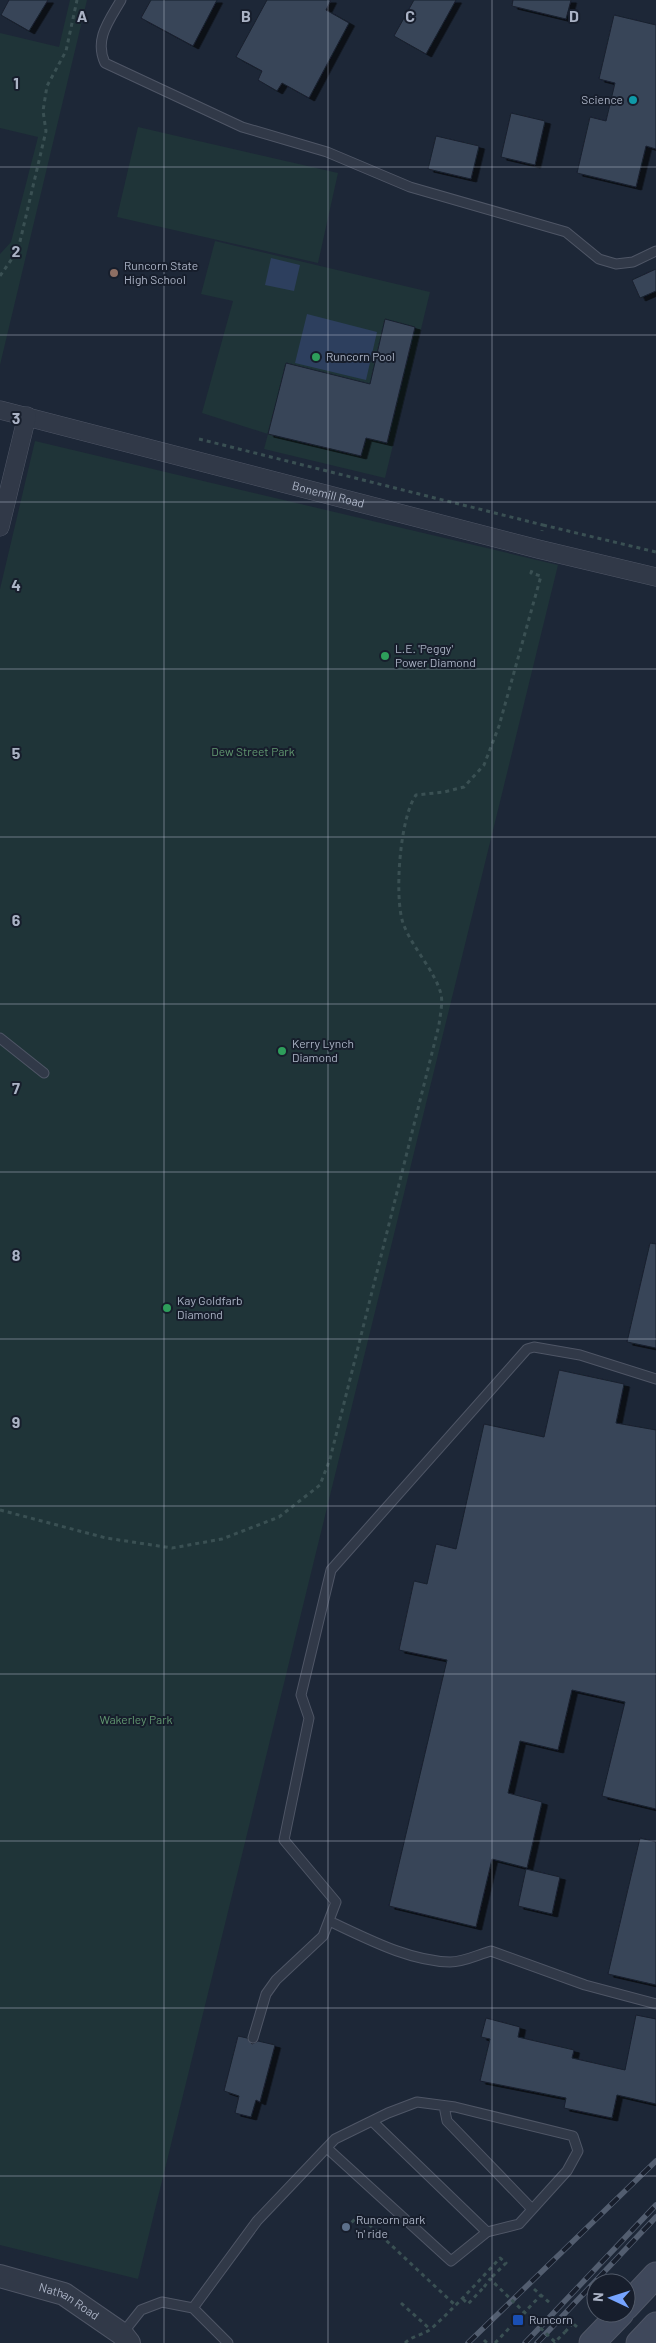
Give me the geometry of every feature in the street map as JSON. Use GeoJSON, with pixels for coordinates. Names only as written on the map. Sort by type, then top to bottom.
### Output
{"type":"FeatureCollection","features":[{"type":"Feature","properties":{"kind":"main road"},"geometry":{"type":"LineString","coordinates":[[636,2296],[656,2275]]}},
{"type":"Feature","properties":{"kind":"main road"},"geometry":{"type":"LineString","coordinates":[[584,2335],[604,2323]]}},
{"type":"Feature","properties":{"kind":"main road"},"geometry":{"type":"LineString","coordinates":[[639,2343],[656,2325]]}},
{"type":"Feature","properties":{"kind":"street","name":"Bonemill Road"},"geometry":{"type":"LineString","coordinates":[[0,410],[538,549],[656,577]]}},
{"type":"Feature","properties":{"kind":"street"},"geometry":{"type":"LineString","coordinates":[[0,527],[27,416]]}},
{"type":"Feature","properties":{"kind":"street","name":"Nathan Road"},"geometry":{"type":"LineString","coordinates":[[0,2276],[64,2294],[126,2338]]}},
{"type":"Feature","properties":{"kind":"lane"},"geometry":{"type":"LineString","coordinates":[[121,0],[102,34],[100,44],[105,63],[205,111],[242,127],[327,152],[410,187],[566,232],[598,259],[616,264],[633,262],[656,251]]}},
{"type":"Feature","properties":{"kind":"lane"},"geometry":{"type":"LineString","coordinates":[[0,1038],[44,1073]]}},
{"type":"Feature","properties":{"kind":"lane"},"geometry":{"type":"LineString","coordinates":[[254,2038],[266,1994],[276,1980],[324,1936],[336,1902],[284,1840],[309,1718],[301,1695],[331,1570],[527,1349],[534,1347],[580,1355],[656,1379]]}},
{"type":"Feature","properties":{"kind":"lane"},"geometry":{"type":"LineString","coordinates":[[329,1921],[383,1945],[418,1956],[450,1962],[472,1958],[491,1951],[585,1984],[656,2004]]}},
{"type":"Feature","properties":{"kind":"lane"},"geometry":{"type":"LineString","coordinates":[[192,2308],[257,2221],[335,2139],[417,2102],[444,2106],[574,2136],[578,2151],[570,2164],[519,2224],[487,2232],[450,2261],[328,2148]]}},
{"type":"Feature","properties":{"kind":"lane"},"geometry":{"type":"LineString","coordinates":[[444,2106],[446,2121],[532,2209]]}},
{"type":"Feature","properties":{"kind":"lane"},"geometry":{"type":"LineString","coordinates":[[372,2121],[487,2232]]}},
{"type":"Feature","properties":{"kind":"lane"},"geometry":{"type":"LineString","coordinates":[[126,2338],[141,2310],[162,2302],[192,2308],[228,2343]]}},
{"type":"Feature","properties":{"kind":"path"},"geometry":{"type":"LineString","coordinates":[[0,276],[18,250],[46,131],[44,97],[52,75],[66,51],[77,0]]}},
{"type":"Feature","properties":{"kind":"path"},"geometry":{"type":"LineString","coordinates":[[199,439],[656,552]]}},
{"type":"Feature","properties":{"kind":"path"},"geometry":{"type":"LineString","coordinates":[[0,1510],[106,1538],[172,1548],[222,1539],[279,1517],[320,1485],[330,1459],[439,1025],[441,995],[403,922],[399,878],[405,821],[410,803],[416,795],[444,792],[464,787],[484,766],[499,726],[541,576],[531,573],[543,525]]}},
{"type":"Feature","properties":{"kind":"path"},"geometry":{"type":"LineString","coordinates":[[346,2228],[359,2215],[454,2305]]}},
{"type":"Feature","properties":{"kind":"path"},"geometry":{"type":"LineString","coordinates":[[405,2343],[411,2336],[430,2330],[454,2305],[463,2299],[500,2258],[506,2263],[468,2304],[463,2299]]}},
{"type":"Feature","properties":{"kind":"path"},"geometry":{"type":"LineString","coordinates":[[490,2279],[554,2342],[573,2323]]}},
{"type":"Feature","properties":{"kind":"path"},"geometry":{"type":"LineString","coordinates":[[534,2289],[550,2304]]}},
{"type":"Feature","properties":{"kind":"path"},"geometry":{"type":"LineString","coordinates":[[495,2343],[540,2295]]}},
{"type":"Feature","properties":{"kind":"path"},"geometry":{"type":"LineString","coordinates":[[401,2304],[430,2330]]}},
{"type":"Feature","properties":{"kind":"path"},"geometry":{"type":"LineString","coordinates":[[568,2319],[584,2335]]}},
{"type":"Feature","properties":{"kind":"path"},"geometry":{"type":"LineString","coordinates":[[484,2340],[487,2343]]}},
{"type":"Feature","properties":{"kind":"green space"},"geometry":{"type":"Polygon","coordinates":[[[70,0],[87,0],[0,365],[0,254],[11,242],[38,137],[0,128],[0,33],[59,47],[70,0]]]}},
{"type":"Feature","properties":{"kind":"green space"},"geometry":{"type":"Polygon","coordinates":[[[138,127],[338,173],[318,263],[117,217],[138,127]]]}},
{"type":"Feature","properties":{"kind":"green space","name":"Runcorn Pool"},"geometry":{"type":"Polygon","coordinates":[[[215,241],[430,292],[385,478],[264,449],[268,434],[202,413],[233,301],[201,294],[215,241]]]}},
{"type":"Feature","properties":{"kind":"green space","name":"Dew Street Park"},"geometry":{"type":"Polygon","coordinates":[[[35,441],[558,565],[138,2279],[0,2245],[0,589],[35,441]]]}},
{"type":"Feature","properties":{"kind":"water"},"geometry":{"type":"Polygon","coordinates":[[[271,258],[300,265],[294,291],[265,285],[271,258]]]}},
{"type":"Feature","properties":{"kind":"water"},"geometry":{"type":"Polygon","coordinates":[[[307,314],[377,332],[366,380],[295,363],[307,314]]]}},
{"type":"Feature","properties":{"kind":"building"},"geometry":{"type":"Polygon","coordinates":[[[9,0],[48,0],[29,31],[1,15],[9,0]]]}},
{"type":"Feature","properties":{"kind":"building"},"geometry":{"type":"Polygon","coordinates":[[[151,0],[217,0],[193,46],[141,18],[151,0]]]}},
{"type":"Feature","properties":{"kind":"building"},"geometry":{"type":"Polygon","coordinates":[[[267,0],[331,0],[326,10],[349,23],[309,98],[282,83],[277,91],[258,80],[262,71],[236,57],[267,0]]]}},
{"type":"Feature","properties":{"kind":"building"},"geometry":{"type":"Polygon","coordinates":[[[414,0],[456,0],[426,54],[394,36],[414,0]]]}},
{"type":"Feature","properties":{"kind":"building"},"geometry":{"type":"Polygon","coordinates":[[[513,0],[571,0],[566,19],[512,6],[513,0]]]}},
{"type":"Feature","properties":{"kind":"building","name":"Science"},"geometry":{"type":"Polygon","coordinates":[[[614,15],[656,25],[656,149],[646,146],[636,187],[577,173],[590,117],[606,121],[615,83],[599,79],[614,15]]]}},
{"type":"Feature","properties":{"kind":"building"},"geometry":{"type":"Polygon","coordinates":[[[511,113],[545,121],[535,165],[501,157],[511,113]]]}},
{"type":"Feature","properties":{"kind":"building"},"geometry":{"type":"Polygon","coordinates":[[[436,136],[479,146],[471,179],[428,169],[436,136]]]}},
{"type":"Feature","properties":{"kind":"building"},"geometry":{"type":"Polygon","coordinates":[[[656,269],[656,291],[640,298],[632,280],[656,269]]]}},
{"type":"Feature","properties":{"kind":"building"},"geometry":{"type":"Polygon","coordinates":[[[385,319],[415,327],[387,443],[366,438],[361,456],[268,434],[286,363],[370,384],[385,319]]]}},
{"type":"Feature","properties":{"kind":"building"},"geometry":{"type":"Polygon","coordinates":[[[650,1243],[656,1244],[656,1348],[627,1342],[650,1243]]]}},
{"type":"Feature","properties":{"kind":"building"},"geometry":{"type":"Polygon","coordinates":[[[559,1370],[624,1384],[616,1423],[656,1430],[656,1809],[602,1796],[625,1702],[572,1690],[558,1750],[520,1741],[508,1793],[542,1802],[527,1868],[492,1859],[476,1927],[389,1906],[447,1660],[399,1650],[414,1581],[427,1584],[436,1544],[456,1549],[484,1424],[544,1437],[559,1370]]]}},
{"type":"Feature","properties":{"kind":"building"},"geometry":{"type":"Polygon","coordinates":[[[640,1838],[656,1842],[656,1985],[608,1974],[640,1838]]]}},
{"type":"Feature","properties":{"kind":"building"},"geometry":{"type":"Polygon","coordinates":[[[526,1869],[560,1877],[552,1914],[518,1906],[526,1869]]]}},
{"type":"Feature","properties":{"kind":"building"},"geometry":{"type":"Polygon","coordinates":[[[636,2015],[656,2019],[656,2104],[617,2095],[612,2118],[564,2108],[566,2098],[480,2081],[490,2039],[481,2037],[486,2018],[520,2027],[518,2037],[574,2050],[572,2058],[625,2070],[636,2015]]]}},
{"type":"Feature","properties":{"kind":"building"},"geometry":{"type":"Polygon","coordinates":[[[238,2036],[247,2038],[252,2044],[258,2041],[275,2045],[260,2102],[256,2100],[251,2117],[235,2113],[239,2096],[224,2091],[238,2036]]]}},
{"type":"Feature","properties":{"kind":"railway"},"geometry":{"type":"LineString","coordinates":[[468,2343],[656,2161]]}},
{"type":"Feature","properties":{"kind":"railway"},"geometry":{"type":"LineString","coordinates":[[525,2343],[656,2205]]}},
{"type":"Feature","properties":{"kind":"railway"},"geometry":{"type":"LineString","coordinates":[[537,2343],[656,2217]]}},
{"type":"Feature","properties":{"kind":"place","name":"Science"},"geometry":{"type":"Point","coordinates":[633,100]}},
{"type":"Feature","properties":{"kind":"place","name":"Runcorn State High School"},"geometry":{"type":"Point","coordinates":[114,273]}},
{"type":"Feature","properties":{"kind":"place","name":"Runcorn Pool"},"geometry":{"type":"Point","coordinates":[316,357]}},
{"type":"Feature","properties":{"kind":"place","name":"L.E. 'Peggy' Power Diamond"},"geometry":{"type":"Point","coordinates":[385,656]}},
{"type":"Feature","properties":{"kind":"place","name":"Kerry Lynch Diamond"},"geometry":{"type":"Point","coordinates":[282,1051]}},
{"type":"Feature","properties":{"kind":"place","name":"Kay Goldfarb Diamond"},"geometry":{"type":"Point","coordinates":[167,1308]}},
{"type":"Feature","properties":{"kind":"place","name":"Runcorn park 'n' ride"},"geometry":{"type":"Point","coordinates":[346,2227]}},
{"type":"Feature","properties":{"kind":"place","name":"Runcorn"},"geometry":{"type":"Point","coordinates":[518,2320]}},
{"type":"Feature","properties":{"kind":"park label","name":"Wakerley Park"},"geometry":{"type":"Point","coordinates":[136,1720]}}]}
